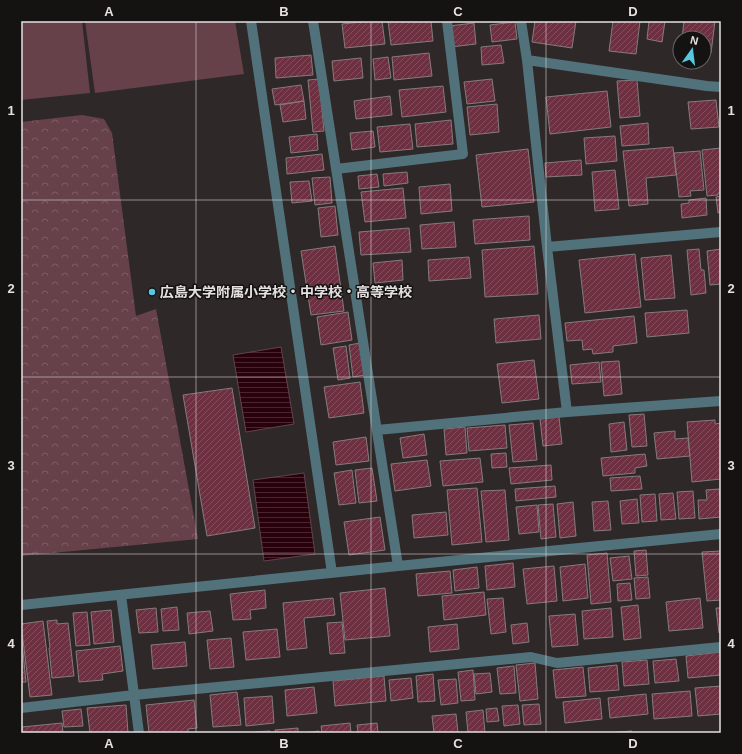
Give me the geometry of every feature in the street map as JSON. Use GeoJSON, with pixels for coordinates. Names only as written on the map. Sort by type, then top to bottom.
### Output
{"type":"FeatureCollection","features":[{"type":"Feature","properties":{"kind":"street"},"geometry":{"type":"LineString","coordinates":[[251,21],[332,573]]}},
{"type":"Feature","properties":{"kind":"street"},"geometry":{"type":"LineString","coordinates":[[313,21],[398,566]]}},
{"type":"Feature","properties":{"kind":"street"},"geometry":{"type":"LineString","coordinates":[[336,169],[463,154],[447,21]]}},
{"type":"Feature","properties":{"kind":"street"},"geometry":{"type":"LineString","coordinates":[[521,21],[527,60],[547,248],[567,412]]}},
{"type":"Feature","properties":{"kind":"street"},"geometry":{"type":"LineString","coordinates":[[527,60],[721,87]]}},
{"type":"Feature","properties":{"kind":"street"},"geometry":{"type":"LineString","coordinates":[[547,248],[721,232]]}},
{"type":"Feature","properties":{"kind":"street"},"geometry":{"type":"LineString","coordinates":[[377,430],[567,412],[721,400]]}},
{"type":"Feature","properties":{"kind":"street"},"geometry":{"type":"LineString","coordinates":[[21,605],[721,534]]}},
{"type":"Feature","properties":{"kind":"street"},"geometry":{"type":"LineString","coordinates":[[121,595],[139,733]]}},
{"type":"Feature","properties":{"kind":"street"},"geometry":{"type":"LineString","coordinates":[[21,708],[531,657],[556,663],[721,647]]}},
{"type":"Feature","properties":{"kind":"green space"},"geometry":{"type":"Polygon","coordinates":[[[21,21],[82,21],[90,93],[21,100],[21,21]]]}},
{"type":"Feature","properties":{"kind":"green space"},"geometry":{"type":"Polygon","coordinates":[[[85,21],[235,21],[244,74],[95,93],[85,21]]]}},
{"type":"Feature","properties":{"kind":"green space"},"geometry":{"type":"Polygon","coordinates":[[[82,115],[104,119],[112,133],[136,316],[156,309],[198,539],[21,556],[21,122],[82,115]]]}},
{"type":"Feature","properties":{"kind":"shaded area"},"geometry":{"type":"Polygon","coordinates":[[[281,347],[294,424],[246,432],[233,355],[281,347]]]}},
{"type":"Feature","properties":{"kind":"shaded area"},"geometry":{"type":"Polygon","coordinates":[[[304,473],[315,554],[264,561],[253,480],[304,473]]]}},
{"type":"Feature","properties":{"kind":"building"},"geometry":{"type":"Polygon","coordinates":[[[382,21],[385,44],[345,48],[342,24],[382,21]]]}},
{"type":"Feature","properties":{"kind":"building"},"geometry":{"type":"Polygon","coordinates":[[[388,21],[431,21],[433,41],[391,45],[388,21]]]}},
{"type":"Feature","properties":{"kind":"building"},"geometry":{"type":"Polygon","coordinates":[[[535,21],[576,21],[572,48],[532,42],[535,21]]]}},
{"type":"Feature","properties":{"kind":"building"},"geometry":{"type":"Polygon","coordinates":[[[613,21],[640,21],[636,54],[609,51],[613,21]]]}},
{"type":"Feature","properties":{"kind":"building"},"geometry":{"type":"Polygon","coordinates":[[[649,21],[665,21],[662,42],[647,39],[649,21]]]}},
{"type":"Feature","properties":{"kind":"building"},"geometry":{"type":"Polygon","coordinates":[[[684,21],[715,21],[712,45],[712,30],[683,30],[684,21]]]}},
{"type":"Feature","properties":{"kind":"building"},"geometry":{"type":"Polygon","coordinates":[[[515,22],[517,39],[492,42],[490,25],[515,22]]]}},
{"type":"Feature","properties":{"kind":"building"},"geometry":{"type":"Polygon","coordinates":[[[474,23],[476,44],[451,47],[449,26],[474,23]]]}},
{"type":"Feature","properties":{"kind":"building"},"geometry":{"type":"Polygon","coordinates":[[[501,45],[504,63],[482,65],[481,47],[501,45]]]}},
{"type":"Feature","properties":{"kind":"building"},"geometry":{"type":"Polygon","coordinates":[[[429,53],[432,76],[394,80],[392,57],[429,53]]]}},
{"type":"Feature","properties":{"kind":"building"},"geometry":{"type":"Polygon","coordinates":[[[311,55],[313,75],[276,78],[275,58],[311,55]]]}},
{"type":"Feature","properties":{"kind":"building"},"geometry":{"type":"Polygon","coordinates":[[[388,57],[391,78],[375,80],[373,59],[388,57]]]}},
{"type":"Feature","properties":{"kind":"building"},"geometry":{"type":"Polygon","coordinates":[[[361,58],[363,78],[334,81],[332,61],[361,58]]]}},
{"type":"Feature","properties":{"kind":"building"},"geometry":{"type":"Polygon","coordinates":[[[319,79],[324,131],[313,132],[308,80],[319,79]]]}},
{"type":"Feature","properties":{"kind":"building"},"geometry":{"type":"Polygon","coordinates":[[[492,79],[495,101],[467,104],[464,82],[492,79]]]}},
{"type":"Feature","properties":{"kind":"building"},"geometry":{"type":"Polygon","coordinates":[[[637,80],[640,116],[620,118],[617,81],[637,80]]]}},
{"type":"Feature","properties":{"kind":"building"},"geometry":{"type":"Polygon","coordinates":[[[301,85],[304,101],[275,105],[272,89],[301,85]]]}},
{"type":"Feature","properties":{"kind":"building"},"geometry":{"type":"Polygon","coordinates":[[[443,86],[446,112],[402,117],[399,90],[443,86]]]}},
{"type":"Feature","properties":{"kind":"building"},"geometry":{"type":"Polygon","coordinates":[[[607,91],[611,127],[550,134],[546,97],[607,91]]]}},
{"type":"Feature","properties":{"kind":"building"},"geometry":{"type":"Polygon","coordinates":[[[390,96],[392,115],[356,119],[354,101],[390,96]]]}},
{"type":"Feature","properties":{"kind":"building"},"geometry":{"type":"Polygon","coordinates":[[[716,100],[719,127],[691,129],[688,102],[716,100]]]}},
{"type":"Feature","properties":{"kind":"building"},"geometry":{"type":"Polygon","coordinates":[[[304,101],[306,119],[283,122],[280,105],[304,101]]]}},
{"type":"Feature","properties":{"kind":"building"},"geometry":{"type":"Polygon","coordinates":[[[497,104],[499,132],[470,135],[467,107],[497,104]]]}},
{"type":"Feature","properties":{"kind":"building"},"geometry":{"type":"Polygon","coordinates":[[[451,120],[453,144],[417,147],[415,124],[451,120]]]}},
{"type":"Feature","properties":{"kind":"building"},"geometry":{"type":"Polygon","coordinates":[[[648,123],[649,144],[622,146],[620,126],[648,123]]]}},
{"type":"Feature","properties":{"kind":"building"},"geometry":{"type":"Polygon","coordinates":[[[410,124],[413,149],[380,152],[377,127],[410,124]]]}},
{"type":"Feature","properties":{"kind":"building"},"geometry":{"type":"Polygon","coordinates":[[[373,131],[375,147],[352,150],[350,133],[373,131]]]}},
{"type":"Feature","properties":{"kind":"building"},"geometry":{"type":"Polygon","coordinates":[[[317,134],[318,150],[291,153],[289,137],[317,134]]]}},
{"type":"Feature","properties":{"kind":"building"},"geometry":{"type":"Polygon","coordinates":[[[615,136],[617,161],[586,164],[584,138],[615,136]]]}},
{"type":"Feature","properties":{"kind":"building"},"geometry":{"type":"Polygon","coordinates":[[[673,147],[676,175],[646,178],[648,204],[629,206],[623,151],[673,147]]]}},
{"type":"Feature","properties":{"kind":"building"},"geometry":{"type":"Polygon","coordinates":[[[721,148],[721,193],[718,193],[718,195],[707,196],[702,150],[721,148]]]}},
{"type":"Feature","properties":{"kind":"building"},"geometry":{"type":"Polygon","coordinates":[[[528,149],[534,202],[482,207],[476,155],[528,149]]]}},
{"type":"Feature","properties":{"kind":"building"},"geometry":{"type":"Polygon","coordinates":[[[700,151],[704,190],[690,191],[691,196],[679,197],[674,153],[700,151]]]}},
{"type":"Feature","properties":{"kind":"building"},"geometry":{"type":"Polygon","coordinates":[[[322,154],[324,170],[287,174],[286,158],[322,154]]]}},
{"type":"Feature","properties":{"kind":"building"},"geometry":{"type":"Polygon","coordinates":[[[581,160],[582,175],[546,177],[545,163],[581,160]]]}},
{"type":"Feature","properties":{"kind":"building"},"geometry":{"type":"Polygon","coordinates":[[[615,170],[619,209],[595,211],[592,172],[615,170]]]}},
{"type":"Feature","properties":{"kind":"building"},"geometry":{"type":"Polygon","coordinates":[[[407,172],[408,183],[384,186],[383,174],[407,172]]]}},
{"type":"Feature","properties":{"kind":"building"},"geometry":{"type":"Polygon","coordinates":[[[377,174],[379,187],[359,189],[358,176],[377,174]]]}},
{"type":"Feature","properties":{"kind":"building"},"geometry":{"type":"Polygon","coordinates":[[[330,177],[332,203],[315,205],[312,178],[330,177]]]}},
{"type":"Feature","properties":{"kind":"building"},"geometry":{"type":"Polygon","coordinates":[[[309,181],[312,201],[292,203],[290,182],[309,181]]]}},
{"type":"Feature","properties":{"kind":"building"},"geometry":{"type":"Polygon","coordinates":[[[450,184],[452,211],[421,214],[419,187],[450,184]]]}},
{"type":"Feature","properties":{"kind":"building"},"geometry":{"type":"Polygon","coordinates":[[[403,188],[406,218],[365,222],[361,192],[403,188]]]}},
{"type":"Feature","properties":{"kind":"building"},"geometry":{"type":"Polygon","coordinates":[[[721,196],[721,212],[718,213],[716,197],[721,196]]]}},
{"type":"Feature","properties":{"kind":"building"},"geometry":{"type":"Polygon","coordinates":[[[706,198],[707,215],[682,218],[681,204],[689,203],[689,200],[706,198]]]}},
{"type":"Feature","properties":{"kind":"building"},"geometry":{"type":"Polygon","coordinates":[[[335,206],[338,235],[321,237],[318,208],[335,206]]]}},
{"type":"Feature","properties":{"kind":"building"},"geometry":{"type":"Polygon","coordinates":[[[529,216],[530,240],[475,244],[473,220],[529,216]]]}},
{"type":"Feature","properties":{"kind":"building"},"geometry":{"type":"Polygon","coordinates":[[[454,222],[456,247],[422,249],[420,225],[454,222]]]}},
{"type":"Feature","properties":{"kind":"building"},"geometry":{"type":"Polygon","coordinates":[[[409,228],[411,252],[361,255],[359,232],[409,228]]]}},
{"type":"Feature","properties":{"kind":"building"},"geometry":{"type":"Polygon","coordinates":[[[335,246],[344,311],[311,315],[301,251],[335,246]]]}},
{"type":"Feature","properties":{"kind":"building"},"geometry":{"type":"Polygon","coordinates":[[[534,246],[538,294],[485,297],[482,250],[534,246]]]}},
{"type":"Feature","properties":{"kind":"building"},"geometry":{"type":"Polygon","coordinates":[[[699,249],[701,270],[704,270],[706,293],[691,295],[687,250],[699,249]]]}},
{"type":"Feature","properties":{"kind":"building"},"geometry":{"type":"Polygon","coordinates":[[[721,249],[721,284],[710,285],[707,251],[721,249]]]}},
{"type":"Feature","properties":{"kind":"building"},"geometry":{"type":"Polygon","coordinates":[[[635,254],[641,307],[585,313],[579,260],[635,254]]]}},
{"type":"Feature","properties":{"kind":"building"},"geometry":{"type":"Polygon","coordinates":[[[671,255],[675,298],[645,300],[641,258],[671,255]]]}},
{"type":"Feature","properties":{"kind":"building"},"geometry":{"type":"Polygon","coordinates":[[[469,257],[471,278],[429,281],[428,260],[469,257]]]}},
{"type":"Feature","properties":{"kind":"building"},"geometry":{"type":"Polygon","coordinates":[[[402,260],[403,280],[375,283],[373,263],[402,260]]]}},
{"type":"Feature","properties":{"kind":"building"},"geometry":{"type":"Polygon","coordinates":[[[687,310],[689,333],[647,337],[645,313],[687,310]]]}},
{"type":"Feature","properties":{"kind":"building"},"geometry":{"type":"Polygon","coordinates":[[[348,312],[352,340],[321,345],[317,317],[348,312]]]}},
{"type":"Feature","properties":{"kind":"building"},"geometry":{"type":"Polygon","coordinates":[[[539,315],[541,339],[496,343],[494,319],[539,315]]]}},
{"type":"Feature","properties":{"kind":"building"},"geometry":{"type":"Polygon","coordinates":[[[634,316],[637,343],[613,346],[613,352],[593,354],[592,349],[583,350],[582,340],[567,341],[565,323],[634,316]]]}},
{"type":"Feature","properties":{"kind":"building"},"geometry":{"type":"Polygon","coordinates":[[[360,343],[365,375],[353,377],[349,345],[360,343]]]}},
{"type":"Feature","properties":{"kind":"building"},"geometry":{"type":"Polygon","coordinates":[[[346,346],[350,378],[338,380],[333,348],[346,346]]]}},
{"type":"Feature","properties":{"kind":"building"},"geometry":{"type":"Polygon","coordinates":[[[534,360],[539,399],[502,403],[497,364],[534,360]]]}},
{"type":"Feature","properties":{"kind":"building"},"geometry":{"type":"Polygon","coordinates":[[[619,361],[622,394],[604,396],[601,362],[619,361]]]}},
{"type":"Feature","properties":{"kind":"building"},"geometry":{"type":"Polygon","coordinates":[[[599,362],[601,382],[572,384],[570,365],[599,362]]]}},
{"type":"Feature","properties":{"kind":"building"},"geometry":{"type":"Polygon","coordinates":[[[360,382],[364,413],[329,418],[324,387],[360,382]]]}},
{"type":"Feature","properties":{"kind":"building"},"geometry":{"type":"Polygon","coordinates":[[[232,388],[255,528],[207,536],[183,395],[232,388]]]}},
{"type":"Feature","properties":{"kind":"building"},"geometry":{"type":"Polygon","coordinates":[[[644,414],[647,446],[632,447],[629,415],[644,414]]]}},
{"type":"Feature","properties":{"kind":"building"},"geometry":{"type":"Polygon","coordinates":[[[559,417],[562,444],[543,446],[540,419],[559,417]]]}},
{"type":"Feature","properties":{"kind":"building"},"geometry":{"type":"Polygon","coordinates":[[[715,420],[715,424],[721,423],[721,479],[692,482],[687,422],[715,420]]]}},
{"type":"Feature","properties":{"kind":"building"},"geometry":{"type":"Polygon","coordinates":[[[624,422],[627,450],[611,452],[609,424],[624,422]]]}},
{"type":"Feature","properties":{"kind":"building"},"geometry":{"type":"Polygon","coordinates":[[[533,423],[537,460],[513,462],[509,425],[533,423]]]}},
{"type":"Feature","properties":{"kind":"building"},"geometry":{"type":"Polygon","coordinates":[[[505,425],[507,448],[469,451],[467,428],[505,425]]]}},
{"type":"Feature","properties":{"kind":"building"},"geometry":{"type":"Polygon","coordinates":[[[465,427],[467,453],[446,455],[444,429],[465,427]]]}},
{"type":"Feature","properties":{"kind":"building"},"geometry":{"type":"Polygon","coordinates":[[[675,431],[675,439],[688,438],[690,456],[657,459],[654,433],[675,431]]]}},
{"type":"Feature","properties":{"kind":"building"},"geometry":{"type":"Polygon","coordinates":[[[424,434],[427,455],[403,458],[400,438],[424,434]]]}},
{"type":"Feature","properties":{"kind":"building"},"geometry":{"type":"Polygon","coordinates":[[[366,437],[369,461],[336,465],[333,442],[366,437]]]}},
{"type":"Feature","properties":{"kind":"building"},"geometry":{"type":"Polygon","coordinates":[[[506,453],[507,467],[492,468],[491,454],[506,453]]]}},
{"type":"Feature","properties":{"kind":"building"},"geometry":{"type":"Polygon","coordinates":[[[645,454],[647,466],[635,468],[635,473],[603,476],[601,458],[645,454]]]}},
{"type":"Feature","properties":{"kind":"building"},"geometry":{"type":"Polygon","coordinates":[[[480,458],[483,482],[443,486],[440,461],[480,458]]]}},
{"type":"Feature","properties":{"kind":"building"},"geometry":{"type":"Polygon","coordinates":[[[427,460],[431,486],[395,491],[391,464],[427,460]]]}},
{"type":"Feature","properties":{"kind":"building"},"geometry":{"type":"Polygon","coordinates":[[[551,465],[552,480],[511,484],[509,468],[551,465]]]}},
{"type":"Feature","properties":{"kind":"building"},"geometry":{"type":"Polygon","coordinates":[[[372,468],[377,501],[359,503],[355,470],[372,468]]]}},
{"type":"Feature","properties":{"kind":"building"},"geometry":{"type":"Polygon","coordinates":[[[352,470],[356,503],[339,505],[334,473],[352,470]]]}},
{"type":"Feature","properties":{"kind":"building"},"geometry":{"type":"Polygon","coordinates":[[[640,476],[642,489],[611,491],[610,478],[640,476]]]}},
{"type":"Feature","properties":{"kind":"building"},"geometry":{"type":"Polygon","coordinates":[[[555,486],[556,497],[516,501],[515,489],[555,486]]]}},
{"type":"Feature","properties":{"kind":"building"},"geometry":{"type":"Polygon","coordinates":[[[477,488],[482,542],[452,545],[447,490],[477,488]]]}},
{"type":"Feature","properties":{"kind":"building"},"geometry":{"type":"Polygon","coordinates":[[[719,489],[720,499],[721,498],[721,517],[699,519],[698,500],[707,500],[706,490],[719,489]]]}},
{"type":"Feature","properties":{"kind":"building"},"geometry":{"type":"Polygon","coordinates":[[[505,490],[509,540],[486,542],[481,491],[505,490]]]}},
{"type":"Feature","properties":{"kind":"building"},"geometry":{"type":"Polygon","coordinates":[[[693,491],[695,518],[679,519],[677,492],[693,491]]]}},
{"type":"Feature","properties":{"kind":"building"},"geometry":{"type":"Polygon","coordinates":[[[673,493],[676,519],[661,520],[659,494],[673,493]]]}},
{"type":"Feature","properties":{"kind":"building"},"geometry":{"type":"Polygon","coordinates":[[[655,494],[657,521],[642,522],[640,495],[655,494]]]}},
{"type":"Feature","properties":{"kind":"building"},"geometry":{"type":"Polygon","coordinates":[[[637,499],[639,523],[622,524],[620,501],[637,499]]]}},
{"type":"Feature","properties":{"kind":"building"},"geometry":{"type":"Polygon","coordinates":[[[608,501],[611,530],[594,531],[592,502],[608,501]]]}},
{"type":"Feature","properties":{"kind":"building"},"geometry":{"type":"Polygon","coordinates":[[[573,502],[576,536],[560,538],[557,504],[573,502]]]}},
{"type":"Feature","properties":{"kind":"building"},"geometry":{"type":"Polygon","coordinates":[[[553,504],[556,537],[541,539],[538,505],[553,504]]]}},
{"type":"Feature","properties":{"kind":"building"},"geometry":{"type":"Polygon","coordinates":[[[537,505],[539,532],[519,534],[516,507],[537,505]]]}},
{"type":"Feature","properties":{"kind":"building"},"geometry":{"type":"Polygon","coordinates":[[[446,512],[448,535],[414,538],[412,515],[446,512]]]}},
{"type":"Feature","properties":{"kind":"building"},"geometry":{"type":"Polygon","coordinates":[[[380,517],[385,550],[349,555],[344,522],[380,517]]]}},
{"type":"Feature","properties":{"kind":"building"},"geometry":{"type":"Polygon","coordinates":[[[646,550],[648,575],[636,576],[634,551],[646,550]]]}},
{"type":"Feature","properties":{"kind":"building"},"geometry":{"type":"Polygon","coordinates":[[[721,551],[721,600],[707,601],[702,552],[721,551]]]}},
{"type":"Feature","properties":{"kind":"building"},"geometry":{"type":"Polygon","coordinates":[[[607,553],[611,602],[591,604],[587,555],[607,553]]]}},
{"type":"Feature","properties":{"kind":"building"},"geometry":{"type":"Polygon","coordinates":[[[629,556],[632,579],[613,581],[610,558],[629,556]]]}},
{"type":"Feature","properties":{"kind":"building"},"geometry":{"type":"Polygon","coordinates":[[[513,563],[515,587],[487,590],[485,566],[513,563]]]}},
{"type":"Feature","properties":{"kind":"building"},"geometry":{"type":"Polygon","coordinates":[[[585,564],[588,598],[563,601],[560,567],[585,564]]]}},
{"type":"Feature","properties":{"kind":"building"},"geometry":{"type":"Polygon","coordinates":[[[554,566],[557,601],[527,604],[523,569],[554,566]]]}},
{"type":"Feature","properties":{"kind":"building"},"geometry":{"type":"Polygon","coordinates":[[[477,567],[479,588],[455,591],[453,570],[477,567]]]}},
{"type":"Feature","properties":{"kind":"building"},"geometry":{"type":"Polygon","coordinates":[[[450,571],[452,593],[418,596],[416,574],[450,571]]]}},
{"type":"Feature","properties":{"kind":"building"},"geometry":{"type":"Polygon","coordinates":[[[648,577],[650,598],[636,599],[634,578],[648,577]]]}},
{"type":"Feature","properties":{"kind":"building"},"geometry":{"type":"Polygon","coordinates":[[[630,583],[632,600],[618,601],[617,584],[630,583]]]}},
{"type":"Feature","properties":{"kind":"building"},"geometry":{"type":"Polygon","coordinates":[[[385,588],[390,636],[345,640],[340,593],[385,588]]]}},
{"type":"Feature","properties":{"kind":"building"},"geometry":{"type":"Polygon","coordinates":[[[265,590],[266,608],[250,610],[251,619],[233,620],[230,594],[265,590]]]}},
{"type":"Feature","properties":{"kind":"building"},"geometry":{"type":"Polygon","coordinates":[[[484,592],[486,615],[444,620],[442,596],[484,592]]]}},
{"type":"Feature","properties":{"kind":"building"},"geometry":{"type":"Polygon","coordinates":[[[333,598],[335,615],[304,618],[307,648],[287,650],[283,603],[333,598]]]}},
{"type":"Feature","properties":{"kind":"building"},"geometry":{"type":"Polygon","coordinates":[[[503,598],[506,632],[491,634],[487,599],[503,598]]]}},
{"type":"Feature","properties":{"kind":"building"},"geometry":{"type":"Polygon","coordinates":[[[700,598],[703,628],[669,631],[666,602],[700,598]]]}},
{"type":"Feature","properties":{"kind":"building"},"geometry":{"type":"Polygon","coordinates":[[[638,605],[641,638],[624,640],[621,607],[638,605]]]}},
{"type":"Feature","properties":{"kind":"building"},"geometry":{"type":"Polygon","coordinates":[[[177,607],[179,630],[163,631],[161,609],[177,607]]]}},
{"type":"Feature","properties":{"kind":"building"},"geometry":{"type":"Polygon","coordinates":[[[156,608],[158,632],[139,633],[136,610],[156,608]]]}},
{"type":"Feature","properties":{"kind":"building"},"geometry":{"type":"Polygon","coordinates":[[[611,608],[613,637],[584,639],[582,611],[611,608]]]}},
{"type":"Feature","properties":{"kind":"building"},"geometry":{"type":"Polygon","coordinates":[[[716,608],[721,608],[721,632],[719,633],[716,608]]]}},
{"type":"Feature","properties":{"kind":"building"},"geometry":{"type":"Polygon","coordinates":[[[111,610],[114,642],[94,644],[91,612],[111,610]]]}},
{"type":"Feature","properties":{"kind":"building"},"geometry":{"type":"Polygon","coordinates":[[[210,611],[213,631],[189,634],[187,613],[210,611]]]}},
{"type":"Feature","properties":{"kind":"building"},"geometry":{"type":"Polygon","coordinates":[[[87,612],[90,645],[76,646],[73,613],[87,612]]]}},
{"type":"Feature","properties":{"kind":"building"},"geometry":{"type":"Polygon","coordinates":[[[575,614],[578,645],[552,647],[549,616],[575,614]]]}},
{"type":"Feature","properties":{"kind":"building"},"geometry":{"type":"Polygon","coordinates":[[[57,620],[57,624],[68,623],[74,676],[52,678],[47,621],[57,620]]]}},
{"type":"Feature","properties":{"kind":"building"},"geometry":{"type":"Polygon","coordinates":[[[43,621],[52,695],[30,697],[21,624],[43,621]]]}},
{"type":"Feature","properties":{"kind":"building"},"geometry":{"type":"Polygon","coordinates":[[[342,622],[345,653],[330,654],[327,623],[342,622]]]}},
{"type":"Feature","properties":{"kind":"building"},"geometry":{"type":"Polygon","coordinates":[[[527,623],[529,642],[513,644],[511,625],[527,623]]]}},
{"type":"Feature","properties":{"kind":"building"},"geometry":{"type":"Polygon","coordinates":[[[457,624],[459,649],[430,652],[428,627],[457,624]]]}},
{"type":"Feature","properties":{"kind":"building"},"geometry":{"type":"Polygon","coordinates":[[[277,629],[280,657],[246,660],[243,632],[277,629]]]}},
{"type":"Feature","properties":{"kind":"building"},"geometry":{"type":"Polygon","coordinates":[[[21,632],[26,682],[21,682],[21,632]]]}},
{"type":"Feature","properties":{"kind":"building"},"geometry":{"type":"Polygon","coordinates":[[[231,638],[234,667],[210,669],[207,640],[231,638]]]}},
{"type":"Feature","properties":{"kind":"building"},"geometry":{"type":"Polygon","coordinates":[[[185,642],[187,666],[153,669],[151,645],[185,642]]]}},
{"type":"Feature","properties":{"kind":"building"},"geometry":{"type":"Polygon","coordinates":[[[120,646],[123,671],[102,674],[103,680],[79,682],[76,651],[120,646]]]}},
{"type":"Feature","properties":{"kind":"building"},"geometry":{"type":"Polygon","coordinates":[[[721,652],[721,675],[688,678],[686,656],[721,652]]]}},
{"type":"Feature","properties":{"kind":"building"},"geometry":{"type":"Polygon","coordinates":[[[676,659],[679,681],[655,683],[653,661],[676,659]]]}},
{"type":"Feature","properties":{"kind":"building"},"geometry":{"type":"Polygon","coordinates":[[[647,660],[649,684],[624,686],[622,662],[647,660]]]}},
{"type":"Feature","properties":{"kind":"building"},"geometry":{"type":"Polygon","coordinates":[[[535,663],[538,699],[520,701],[516,665],[535,663]]]}},
{"type":"Feature","properties":{"kind":"building"},"geometry":{"type":"Polygon","coordinates":[[[617,665],[619,690],[590,692],[588,668],[617,665]]]}},
{"type":"Feature","properties":{"kind":"building"},"geometry":{"type":"Polygon","coordinates":[[[514,666],[516,693],[500,694],[497,668],[514,666]]]}},
{"type":"Feature","properties":{"kind":"building"},"geometry":{"type":"Polygon","coordinates":[[[583,667],[586,696],[556,698],[553,670],[583,667]]]}},
{"type":"Feature","properties":{"kind":"building"},"geometry":{"type":"Polygon","coordinates":[[[473,670],[475,700],[461,701],[458,672],[473,670]]]}},
{"type":"Feature","properties":{"kind":"building"},"geometry":{"type":"Polygon","coordinates":[[[490,673],[492,692],[476,694],[474,674],[490,673]]]}},
{"type":"Feature","properties":{"kind":"building"},"geometry":{"type":"Polygon","coordinates":[[[433,674],[435,701],[418,702],[416,676],[433,674]]]}},
{"type":"Feature","properties":{"kind":"building"},"geometry":{"type":"Polygon","coordinates":[[[384,676],[386,701],[335,706],[333,681],[384,676]]]}},
{"type":"Feature","properties":{"kind":"building"},"geometry":{"type":"Polygon","coordinates":[[[411,678],[413,698],[391,701],[389,680],[411,678]]]}},
{"type":"Feature","properties":{"kind":"building"},"geometry":{"type":"Polygon","coordinates":[[[456,679],[458,703],[441,705],[438,680],[456,679]]]}},
{"type":"Feature","properties":{"kind":"building"},"geometry":{"type":"Polygon","coordinates":[[[721,686],[721,714],[698,716],[695,688],[721,686]]]}},
{"type":"Feature","properties":{"kind":"building"},"geometry":{"type":"Polygon","coordinates":[[[314,687],[317,713],[287,716],[285,690],[314,687]]]}},
{"type":"Feature","properties":{"kind":"building"},"geometry":{"type":"Polygon","coordinates":[[[690,691],[692,716],[654,719],[652,694],[690,691]]]}},
{"type":"Feature","properties":{"kind":"building"},"geometry":{"type":"Polygon","coordinates":[[[237,692],[241,725],[213,727],[210,695],[237,692]]]}},
{"type":"Feature","properties":{"kind":"building"},"geometry":{"type":"Polygon","coordinates":[[[646,694],[648,714],[610,718],[608,698],[646,694]]]}},
{"type":"Feature","properties":{"kind":"building"},"geometry":{"type":"Polygon","coordinates":[[[272,696],[274,723],[246,726],[244,698],[272,696]]]}},
{"type":"Feature","properties":{"kind":"building"},"geometry":{"type":"Polygon","coordinates":[[[600,698],[602,719],[565,723],[563,702],[600,698]]]}},
{"type":"Feature","properties":{"kind":"building"},"geometry":{"type":"Polygon","coordinates":[[[194,700],[197,728],[188,729],[188,733],[149,733],[146,705],[194,700]]]}},
{"type":"Feature","properties":{"kind":"building"},"geometry":{"type":"Polygon","coordinates":[[[539,704],[541,724],[524,725],[522,705],[539,704]]]}},
{"type":"Feature","properties":{"kind":"building"},"geometry":{"type":"Polygon","coordinates":[[[126,705],[128,733],[90,733],[87,708],[126,705]]]}},
{"type":"Feature","properties":{"kind":"building"},"geometry":{"type":"Polygon","coordinates":[[[518,705],[520,724],[504,726],[502,706],[518,705]]]}},
{"type":"Feature","properties":{"kind":"building"},"geometry":{"type":"Polygon","coordinates":[[[497,708],[499,721],[487,722],[486,709],[497,708]]]}},
{"type":"Feature","properties":{"kind":"building"},"geometry":{"type":"Polygon","coordinates":[[[81,709],[83,726],[64,727],[62,711],[81,709]]]}},
{"type":"Feature","properties":{"kind":"building"},"geometry":{"type":"Polygon","coordinates":[[[483,710],[485,733],[468,733],[466,712],[483,710]]]}},
{"type":"Feature","properties":{"kind":"building"},"geometry":{"type":"Polygon","coordinates":[[[456,714],[458,733],[434,733],[432,716],[456,714]]]}},
{"type":"Feature","properties":{"kind":"building"},"geometry":{"type":"Polygon","coordinates":[[[62,723],[63,733],[23,733],[22,727],[62,723]]]}},
{"type":"Feature","properties":{"kind":"building"},"geometry":{"type":"Polygon","coordinates":[[[350,723],[351,733],[322,733],[321,726],[350,723]]]}},
{"type":"Feature","properties":{"kind":"building"},"geometry":{"type":"Polygon","coordinates":[[[377,723],[378,733],[358,733],[357,725],[377,723]]]}},
{"type":"Feature","properties":{"kind":"building"},"geometry":{"type":"Polygon","coordinates":[[[298,728],[298,733],[276,733],[275,730],[298,728]]]}},
{"type":"Feature","properties":{"kind":"building"},"geometry":{"type":"Polygon","coordinates":[[[270,731],[270,733],[255,733],[255,732],[270,731]]]}},
{"type":"Feature","properties":{"kind":"building"},"geometry":{"type":"Polygon","coordinates":[[[319,731],[319,733],[302,733],[319,731]]]}},
{"type":"Feature","properties":{"kind":"building"},"geometry":{"type":"Polygon","coordinates":[[[632,731],[632,733],[605,733],[632,731]]]}},
{"type":"Feature","properties":{"kind":"place","name":"広島大学附属小学校・中学校・高等学校"},"geometry":{"type":"Point","coordinates":[152,292]}}]}
